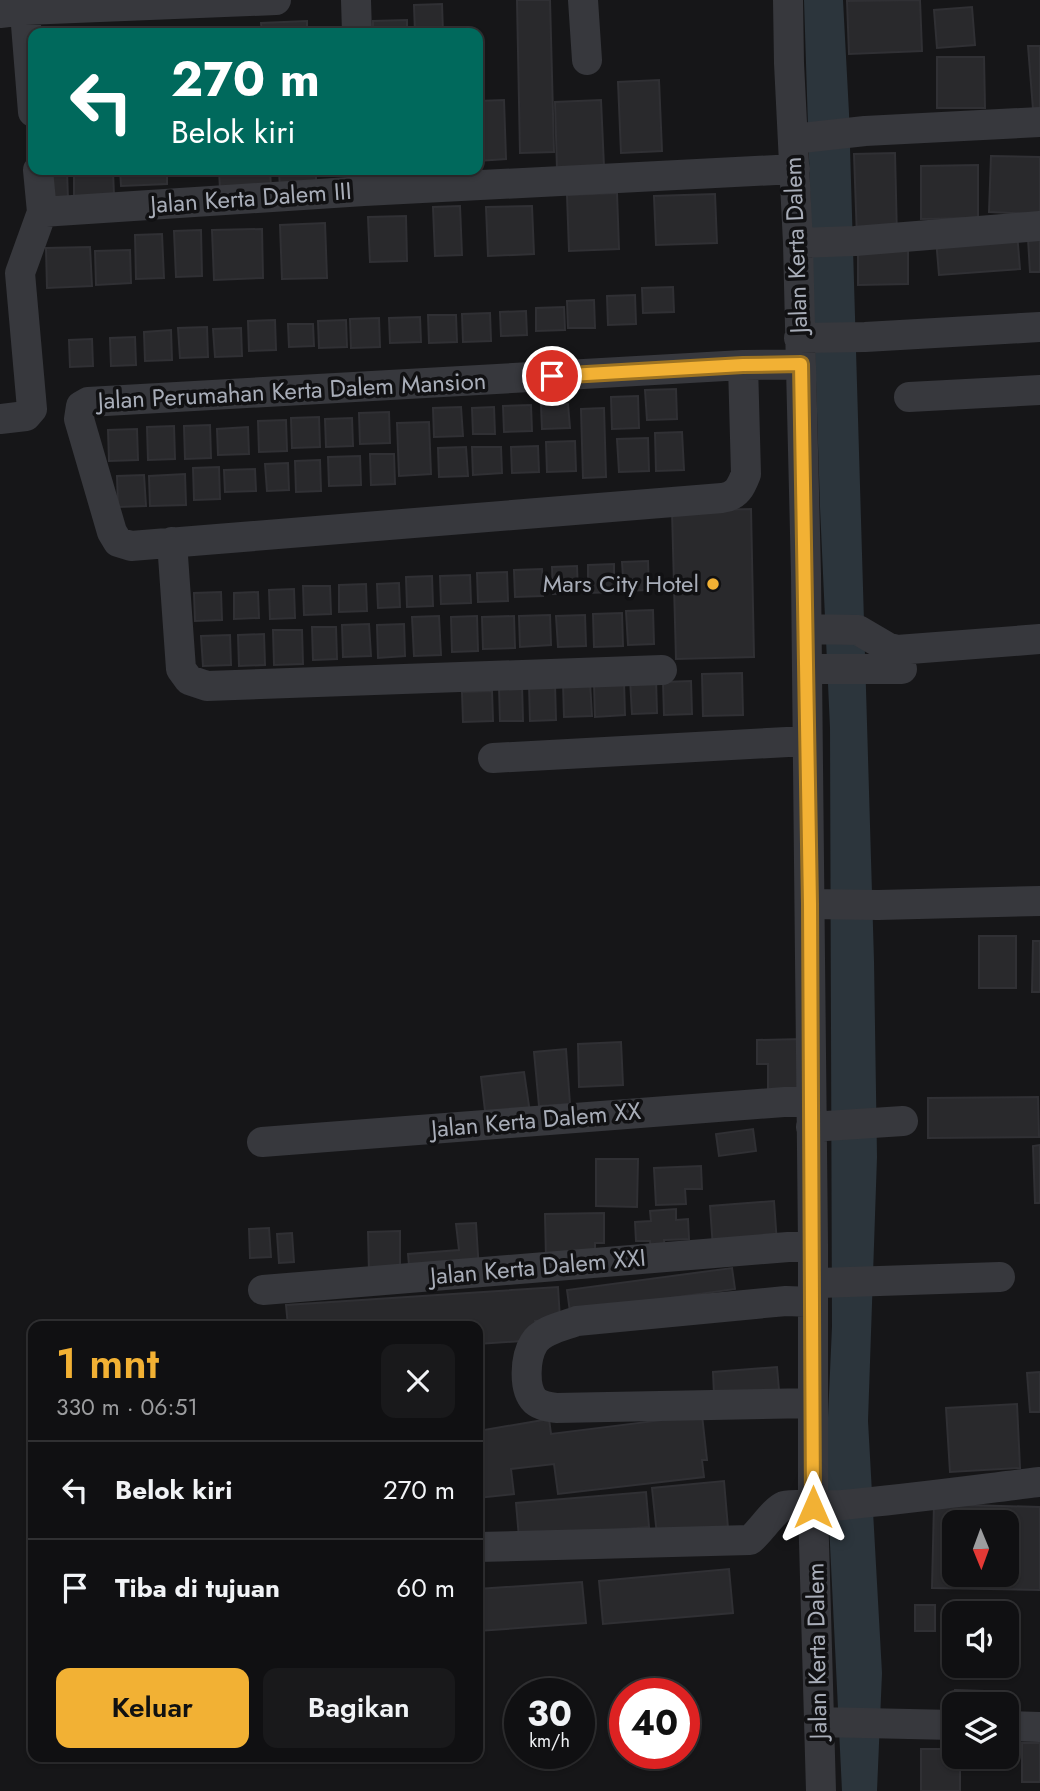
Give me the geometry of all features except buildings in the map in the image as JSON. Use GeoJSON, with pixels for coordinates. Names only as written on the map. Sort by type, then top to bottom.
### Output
{"type":"FeatureCollection","features":[{"type":"Feature","properties":{"kind":"street"},"geometry":{"type":"LineString","coordinates":[[28,81],[16,8],[276,0]]}},
{"type":"Feature","properties":{"kind":"street"},"geometry":{"type":"LineString","coordinates":[[356,0],[357,28]]}},
{"type":"Feature","properties":{"kind":"street"},"geometry":{"type":"LineString","coordinates":[[583,0],[587,60]]}},
{"type":"Feature","properties":{"kind":"street","name":"Jalan Kerta Dalem"},"geometry":{"type":"LineString","coordinates":[[788,0],[798,139],[795,169],[803,242],[802,346],[814,669],[806,741],[818,903],[817,1117],[813,1245],[819,1289],[813,1403],[825,1722],[821,1791]]}},
{"type":"Feature","properties":{"kind":"street"},"geometry":{"type":"LineString","coordinates":[[798,139],[865,131],[1040,122]]}},
{"type":"Feature","properties":{"kind":"street","name":"Jalan Kerta Dalem III"},"geometry":{"type":"LineString","coordinates":[[42,212],[364,180],[795,169]]}},
{"type":"Feature","properties":{"kind":"street"},"geometry":{"type":"LineString","coordinates":[[0,419],[21,418],[30,413],[33,400],[10,273],[42,212],[38,175]]}},
{"type":"Feature","properties":{"kind":"street"},"geometry":{"type":"LineString","coordinates":[[803,242],[855,241],[1040,226]]}},
{"type":"Feature","properties":{"kind":"street","name":"Jalan Perumahan Kerta Dalem Mansion"},"geometry":{"type":"LineString","coordinates":[[743,365],[746,474],[741,487],[732,497],[131,546],[118,542],[112,532],[79,419],[83,404],[743,365],[802,346],[865,337],[1040,327]]}},
{"type":"Feature","properties":{"kind":"street"},"geometry":{"type":"LineString","coordinates":[[909,397],[1040,390]]}},
{"type":"Feature","properties":{"kind":"street"},"geometry":{"type":"LineString","coordinates":[[172,542],[181,668],[188,680],[207,686],[662,670]]}},
{"type":"Feature","properties":{"kind":"street"},"geometry":{"type":"LineString","coordinates":[[813,629],[859,630],[886,659]]}},
{"type":"Feature","properties":{"kind":"street"},"geometry":{"type":"LineString","coordinates":[[886,659],[887,647],[897,649],[1040,639]]}},
{"type":"Feature","properties":{"kind":"street"},"geometry":{"type":"LineString","coordinates":[[814,669],[886,659]]}},
{"type":"Feature","properties":{"kind":"street"},"geometry":{"type":"LineString","coordinates":[[493,758],[806,741]]}},
{"type":"Feature","properties":{"kind":"street"},"geometry":{"type":"LineString","coordinates":[[818,903],[878,905],[1040,901]]}},
{"type":"Feature","properties":{"kind":"street","name":"Jalan Kerta Dalem XX"},"geometry":{"type":"LineString","coordinates":[[262,1142],[817,1117],[891,1122]]}},
{"type":"Feature","properties":{"kind":"street","name":"Jalan Kerta Dalem XXI"},"geometry":{"type":"LineString","coordinates":[[263,1290],[813,1245]]}},
{"type":"Feature","properties":{"kind":"street"},"geometry":{"type":"LineString","coordinates":[[813,1403],[556,1408],[535,1401],[529,1390],[527,1368],[535,1341],[552,1330],[578,1321],[786,1301],[819,1289],[879,1282],[1000,1278]]}},
{"type":"Feature","properties":{"kind":"street"},"geometry":{"type":"LineString","coordinates":[[483,1547],[750,1540],[784,1506],[819,1507],[882,1502],[1040,1482]]}},
{"type":"Feature","properties":{"kind":"street"},"geometry":{"type":"LineString","coordinates":[[825,1722],[942,1725]]}},
{"type":"Feature","properties":{"kind":"street"},"geometry":{"type":"LineString","coordinates":[[1019,1726],[1040,1727]]}},
{"type":"Feature","properties":{"kind":"shaded area"},"geometry":{"type":"Polygon","coordinates":[[[804,0],[843,0],[849,113],[874,961],[877,1157],[868,1421],[882,1673],[877,1791],[842,1791],[826,1462],[832,1327],[830,728],[820,507],[804,0]]]}},
{"type":"Feature","properties":{"kind":"place","name":"Mars City Hotel"},"geometry":{"type":"Point","coordinates":[713,584]}},
{"type":"Feature","properties":{"kind":"route"},"geometry":{"type":"LineString","coordinates":[[552,376],[801,364],[810,904],[813,1507]]}}]}
